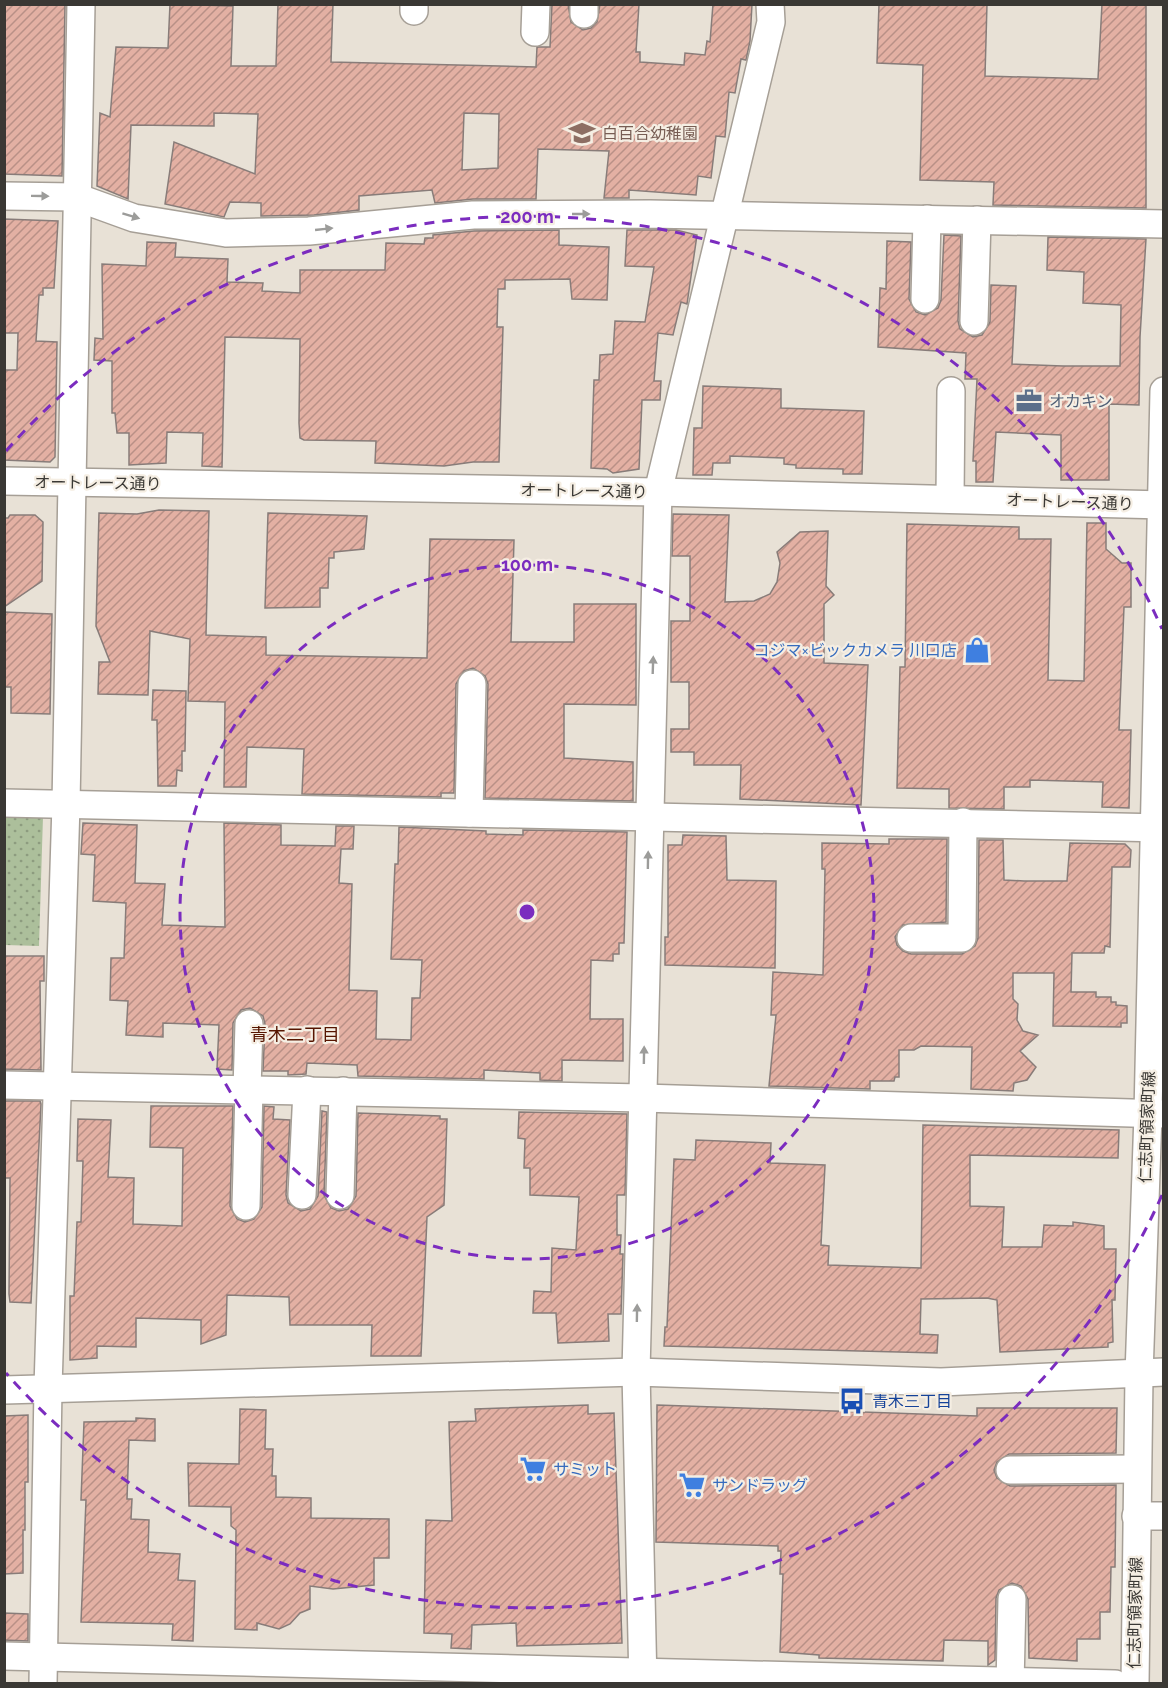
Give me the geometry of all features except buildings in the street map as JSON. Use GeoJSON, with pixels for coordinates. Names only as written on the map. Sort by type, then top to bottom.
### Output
{"type":"FeatureCollection","features":[{"type":"Feature","properties":{"kind":"street"},"geometry":{"type":"LineString","coordinates":[[43,1683],[48,1388],[55,1220],[56,1085],[66,804],[70,482],[81,4]]}},
{"type":"Feature","properties":{"kind":"street"},"geometry":{"type":"LineString","coordinates":[[535,32],[536,4]]}},
{"type":"Feature","properties":{"kind":"street"},"geometry":{"type":"LineString","coordinates":[[643,1677],[636,1371],[648,818],[658,492],[771,22],[770,4]]}},
{"type":"Feature","properties":{"kind":"street"},"geometry":{"type":"LineString","coordinates":[[4,196],[76,196],[134,218],[226,233],[309,231],[473,215],[725,215],[1164,224]]}},
{"type":"Feature","properties":{"kind":"street"},"geometry":{"type":"LineString","coordinates":[[925,299],[927,219]]}},
{"type":"Feature","properties":{"kind":"street"},"geometry":{"type":"LineString","coordinates":[[974,321],[977,220]]}},
{"type":"Feature","properties":{"kind":"street"},"geometry":{"type":"LineString","coordinates":[[950,498],[951,391]]}},
{"type":"Feature","properties":{"kind":"street","name":"仁志町領家町線"},"geometry":{"type":"LineString","coordinates":[[1135,1683],[1137,1469],[1151,1373],[1164,391]]}},
{"type":"Feature","properties":{"kind":"street","name":"オートレース通り"},"geometry":{"type":"LineString","coordinates":[[4,481],[950,498],[1162,505]]}},
{"type":"Feature","properties":{"kind":"street"},"geometry":{"type":"LineString","coordinates":[[469,813],[472,684]]}},
{"type":"Feature","properties":{"kind":"street"},"geometry":{"type":"LineString","coordinates":[[4,803],[1158,828]]}},
{"type":"Feature","properties":{"kind":"street"},"geometry":{"type":"LineString","coordinates":[[910,938],[962,939],[963,822]]}},
{"type":"Feature","properties":{"kind":"street"},"geometry":{"type":"LineString","coordinates":[[246,1206],[249,1024]]}},
{"type":"Feature","properties":{"kind":"street"},"geometry":{"type":"LineString","coordinates":[[4,1084],[643,1098],[1156,1114]]}},
{"type":"Feature","properties":{"kind":"street"},"geometry":{"type":"LineString","coordinates":[[302,1195],[307,1090]]}},
{"type":"Feature","properties":{"kind":"street"},"geometry":{"type":"LineString","coordinates":[[340,1195],[343,1091]]}},
{"type":"Feature","properties":{"kind":"street"},"geometry":{"type":"LineString","coordinates":[[4,1390],[636,1371],[941,1382],[1151,1373]]}},
{"type":"Feature","properties":{"kind":"street"},"geometry":{"type":"LineString","coordinates":[[1010,1470],[1137,1469]]}},
{"type":"Feature","properties":{"kind":"street"},"geometry":{"type":"LineString","coordinates":[[1136,1516],[1164,1516]]}},
{"type":"Feature","properties":{"kind":"street"},"geometry":{"type":"LineString","coordinates":[[1010,1682],[1012,1599]]}},
{"type":"Feature","properties":{"kind":"street"},"geometry":{"type":"LineString","coordinates":[[4,1656],[643,1677],[1115,1683]]}},
{"type":"Feature","properties":{"kind":"green space"},"geometry":{"type":"Polygon","coordinates":[[[5,814],[43,816],[39,946],[5,945],[5,814]]]}},
{"type":"Feature","properties":{"kind":"place","name":"白百合幼稚園"},"geometry":{"type":"Point","coordinates":[582,133]}},
{"type":"Feature","properties":{"kind":"place","name":"オカキン"},"geometry":{"type":"Point","coordinates":[1029,401]}},
{"type":"Feature","properties":{"kind":"place","name":"コジマ×ビックカメラ 川口店"},"geometry":{"type":"Point","coordinates":[977,650]}},
{"type":"Feature","properties":{"kind":"place","name":"青木三丁目"},"geometry":{"type":"Point","coordinates":[852,1401]}},
{"type":"Feature","properties":{"kind":"place","name":"サミット"},"geometry":{"type":"Point","coordinates":[533,1469]}},
{"type":"Feature","properties":{"kind":"place","name":"サンドラッグ"},"geometry":{"type":"Point","coordinates":[692,1485]}},
{"type":"Feature","properties":{"kind":"district","name":"青木二丁目"},"geometry":{"type":"Point","coordinates":[295,1034]}}]}
